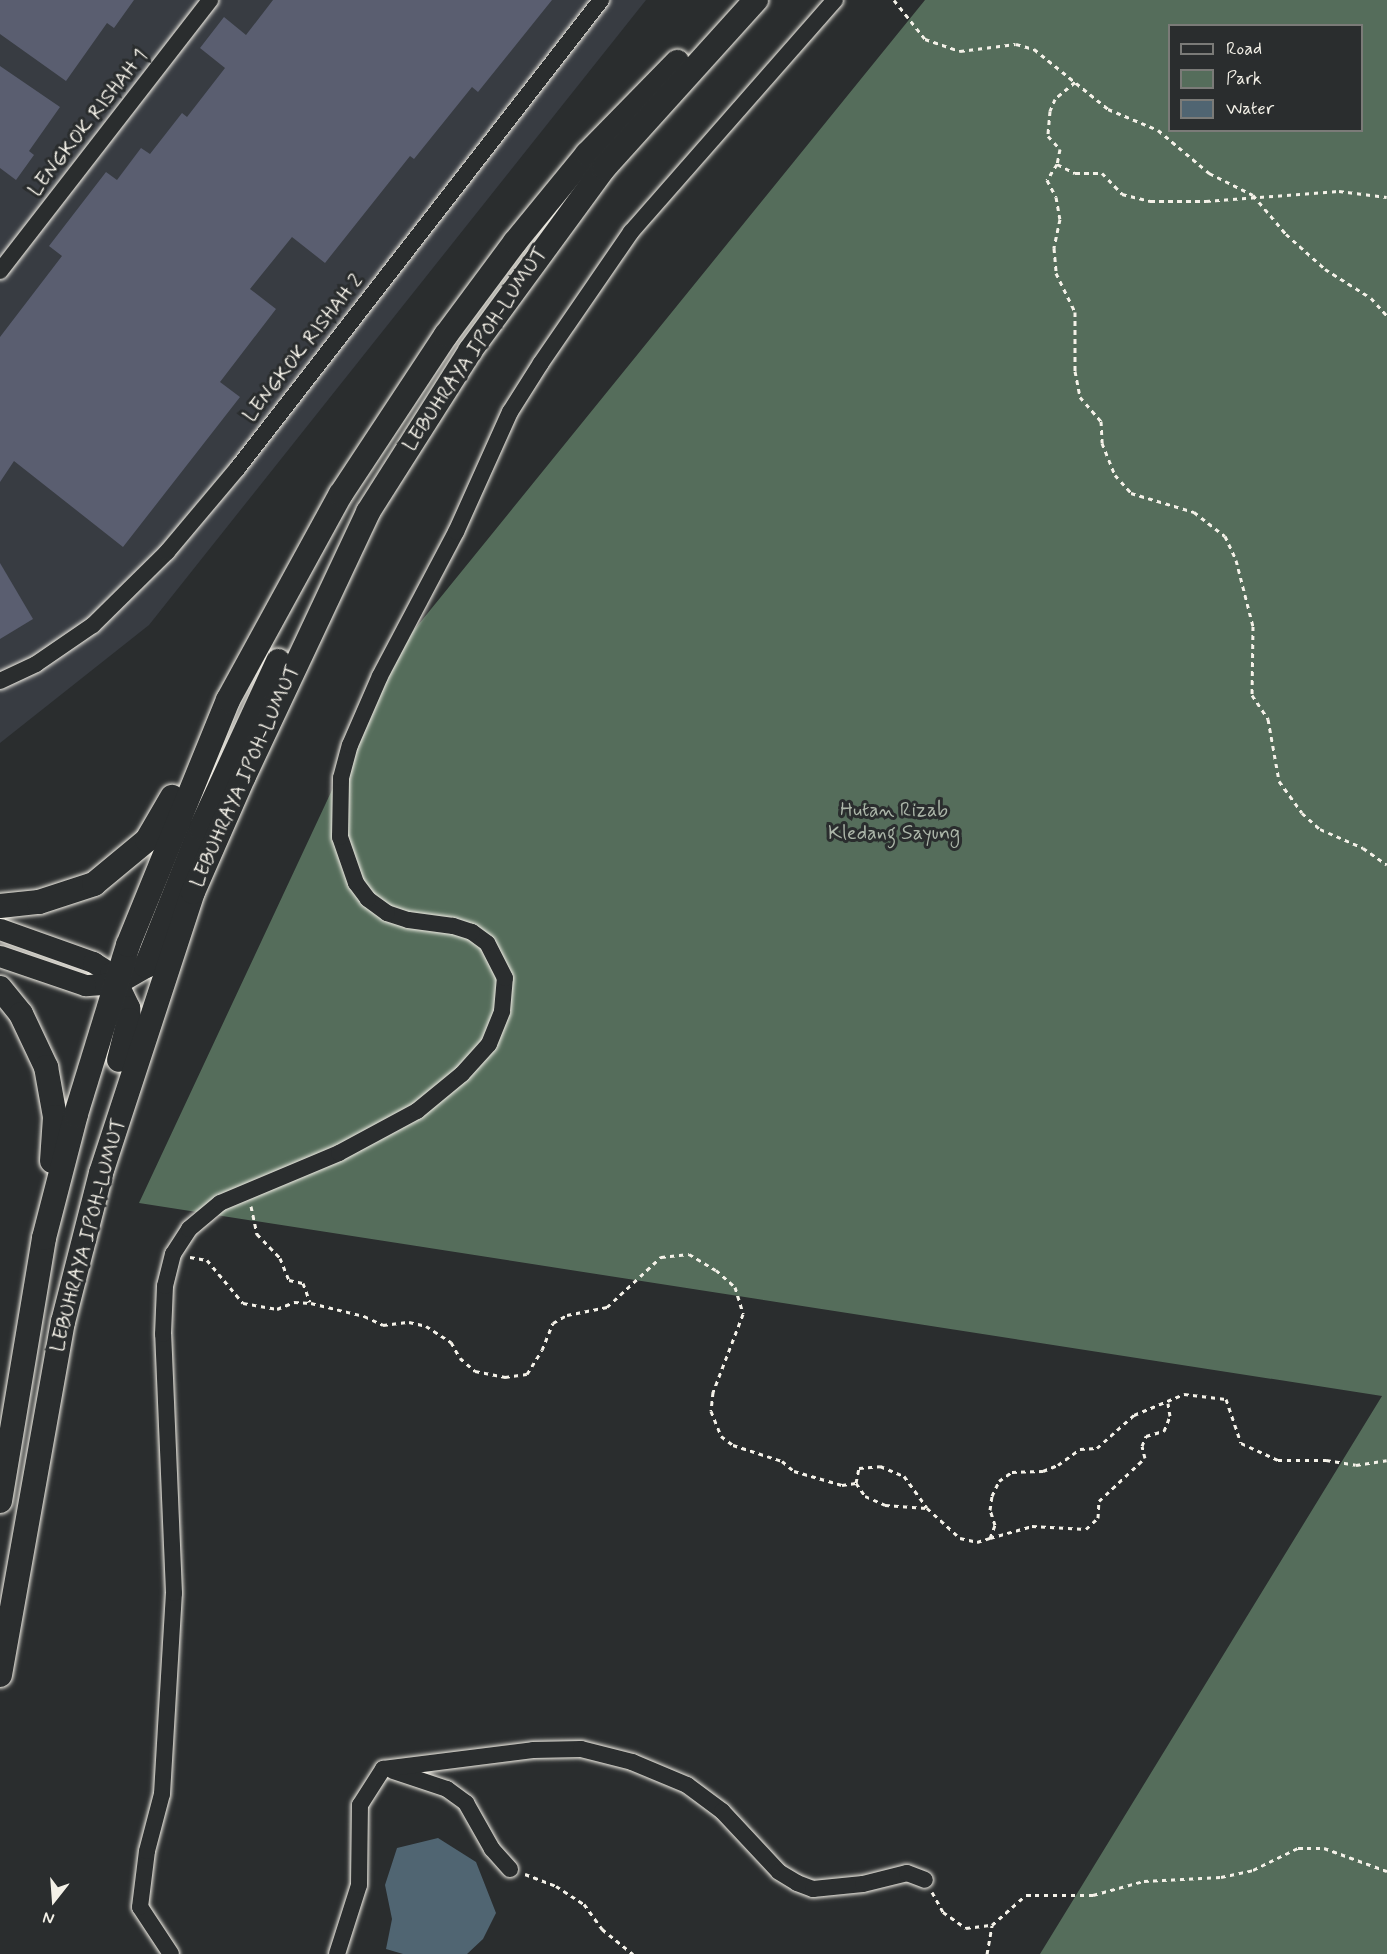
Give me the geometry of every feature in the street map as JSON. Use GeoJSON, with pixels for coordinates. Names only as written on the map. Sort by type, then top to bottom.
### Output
{"type":"FeatureCollection","features":[{"type":"Feature","properties":{"kind":"highway","name":"LEBUHRAYA IPOH-LUMUT"},"geometry":{"type":"LineString","coordinates":[[0,1501],[44,1238],[76,1114],[116,983],[152,881],[228,700],[335,503],[446,334],[514,242],[587,154],[740,0]]}},
{"type":"Feature","properties":{"kind":"highway","name":"LEBUHRAYA IPOH-LUMUT"},"geometry":{"type":"LineString","coordinates":[[0,1675],[63,1322],[107,1153],[193,892],[296,660],[368,512],[428,415],[535,258],[639,126],[756,0]]}},
{"type":"Feature","properties":{"kind":"highway"},"geometry":{"type":"LineString","coordinates":[[63,1322],[78,1211],[128,1032],[128,1008],[116,983],[146,966],[201,828],[260,699],[311,602],[368,512]]}},
{"type":"Feature","properties":{"kind":"highway"},"geometry":{"type":"LineString","coordinates":[[0,906],[67,895],[94,884],[130,857],[147,840],[228,700]]}},
{"type":"Feature","properties":{"kind":"highway"},"geometry":{"type":"LineString","coordinates":[[0,988],[34,1037],[53,1092],[55,1117],[44,1238]]}},
{"type":"Feature","properties":{"kind":"main road"},"geometry":{"type":"LineString","coordinates":[[0,929],[93,962],[110,973],[116,983],[85,985],[0,956]]}},
{"type":"Feature","properties":{"kind":"street","name":"LENGKOK RISHAH 1"},"geometry":{"type":"LineString","coordinates":[[0,272],[210,0]]}},
{"type":"Feature","properties":{"kind":"street","name":"LENGKOK RISHAH 2"},"geometry":{"type":"LineString","coordinates":[[0,681],[36,664],[93,625],[167,552],[237,469],[601,0]]}},
{"type":"Feature","properties":{"kind":"street"},"geometry":{"type":"LineString","coordinates":[[171,1954],[140,1907],[147,1851],[162,1794],[174,1593],[163,1334],[165,1286],[173,1254],[189,1229],[220,1203],[339,1153],[417,1111],[462,1074],[489,1044],[502,1011],[505,978],[487,943],[472,932],[453,926],[408,920],[387,913],[368,899],[356,883],[340,837],[341,778],[350,745],[380,676],[456,532],[510,412],[541,363],[650,208],[788,57],[835,0]]}},
{"type":"Feature","properties":{"kind":"street"},"geometry":{"type":"LineString","coordinates":[[383,1768],[533,1750],[581,1749],[632,1762],[687,1785],[722,1811],[779,1872],[797,1883],[813,1888],[863,1884],[907,1873],[925,1880]]}},
{"type":"Feature","properties":{"kind":"street"},"geometry":{"type":"LineString","coordinates":[[383,1768],[447,1789],[466,1803],[492,1849],[510,1869]]}},
{"type":"Feature","properties":{"kind":"street"},"geometry":{"type":"LineString","coordinates":[[337,1954],[358,1885],[360,1805],[383,1768]]}},
{"type":"Feature","properties":{"kind":"path"},"geometry":{"type":"LineString","coordinates":[[894,0],[925,39],[960,51],[1016,44],[1034,49],[1108,109],[1158,130],[1209,173],[1253,195],[1286,234],[1325,269],[1371,298],[1387,316]]}},
{"type":"Feature","properties":{"kind":"path"},"geometry":{"type":"LineString","coordinates":[[1075,82],[1055,99],[1050,111],[1048,136],[1060,149],[1057,164],[1047,180],[1056,197],[1060,219],[1054,248],[1056,273],[1075,312],[1075,371],[1080,396],[1101,421],[1102,443],[1115,475],[1131,493],[1194,512],[1225,536],[1236,560],[1253,626],[1252,695],[1268,719],[1279,781],[1302,813],[1320,829],[1363,848],[1387,865]]}},
{"type":"Feature","properties":{"kind":"path"},"geometry":{"type":"LineString","coordinates":[[1057,164],[1075,173],[1102,173],[1122,194],[1150,201],[1206,201],[1253,195],[1339,191],[1387,197]]}},
{"type":"Feature","properties":{"kind":"path"},"geometry":{"type":"LineString","coordinates":[[247,1190],[257,1234],[280,1258],[290,1280],[303,1283],[311,1303]]}},
{"type":"Feature","properties":{"kind":"path"},"geometry":{"type":"LineString","coordinates":[[173,1254],[207,1260],[243,1303],[277,1309],[294,1302],[311,1303],[364,1316],[383,1325],[409,1322],[426,1326],[451,1342],[460,1358],[475,1371],[505,1377],[527,1374],[542,1350],[553,1323],[567,1315],[607,1307],[661,1257],[689,1254],[716,1270],[735,1287],[743,1314],[713,1392],[711,1411],[721,1436],[733,1445],[782,1461],[794,1471],[842,1485],[856,1483]]}},
{"type":"Feature","properties":{"kind":"path"},"geometry":{"type":"LineString","coordinates":[[990,1538],[995,1526],[990,1510],[992,1496],[999,1481],[1012,1472],[1043,1471],[1080,1449],[1097,1448],[1134,1414],[1168,1403],[1184,1394],[1226,1399],[1241,1443],[1278,1460],[1326,1460],[1356,1465],[1387,1460]]}},
{"type":"Feature","properties":{"kind":"path"},"geometry":{"type":"LineString","coordinates":[[927,1508],[885,1505],[865,1496],[856,1483],[859,1468],[880,1466],[904,1476],[927,1508],[960,1538],[977,1542],[1032,1527],[1086,1529],[1098,1518],[1099,1502],[1145,1458],[1142,1446],[1146,1436],[1164,1431],[1170,1416],[1168,1403]]}},
{"type":"Feature","properties":{"kind":"path"},"geometry":{"type":"LineString","coordinates":[[925,1880],[944,1912],[966,1929],[992,1925],[1026,1895],[1093,1894],[1144,1881],[1221,1877],[1252,1869],[1298,1848],[1324,1848],[1387,1871]]}},
{"type":"Feature","properties":{"kind":"path"},"geometry":{"type":"LineString","coordinates":[[510,1869],[556,1886],[584,1904],[602,1929],[633,1954]]}},
{"type":"Feature","properties":{"kind":"path"},"geometry":{"type":"LineString","coordinates":[[987,1954],[992,1925]]}},
{"type":"Feature","properties":{"kind":"shaded area"},"geometry":{"type":"Polygon","coordinates":[[[0,0],[646,0],[149,625],[0,743],[0,0]]]}},
{"type":"Feature","properties":{"kind":"green space","name":"Hutan Rizab Kledang Sayung"},"geometry":{"type":"Polygon","coordinates":[[[925,0],[1387,0],[1387,1954],[1040,1954],[1382,1396],[139,1203],[397,651],[925,0]]]}},
{"type":"Feature","properties":{"kind":"water"},"geometry":{"type":"Polygon","coordinates":[[[438,1838],[476,1862],[496,1913],[483,1939],[467,1954],[403,1954],[386,1949],[392,1919],[385,1885],[397,1848],[438,1838]]]}},
{"type":"Feature","properties":{"kind":"building"},"geometry":{"type":"Polygon","coordinates":[[[0,0],[134,0],[114,28],[107,23],[66,81],[0,34],[0,0]]]}},
{"type":"Feature","properties":{"kind":"building"},"geometry":{"type":"Polygon","coordinates":[[[273,0],[552,0],[478,92],[472,87],[414,159],[410,156],[325,263],[292,237],[250,289],[276,309],[220,382],[240,397],[123,547],[14,461],[0,482],[0,337],[62,256],[49,246],[106,172],[117,180],[141,148],[150,154],[182,113],[187,117],[225,68],[200,48],[224,17],[246,35],[273,0]]]}},
{"type":"Feature","properties":{"kind":"building"},"geometry":{"type":"Polygon","coordinates":[[[0,66],[60,107],[29,151],[34,155],[16,180],[0,168],[0,66]]]}},
{"type":"Feature","properties":{"kind":"building"},"geometry":{"type":"Polygon","coordinates":[[[0,563],[33,619],[0,639],[0,563]]]}}]}
